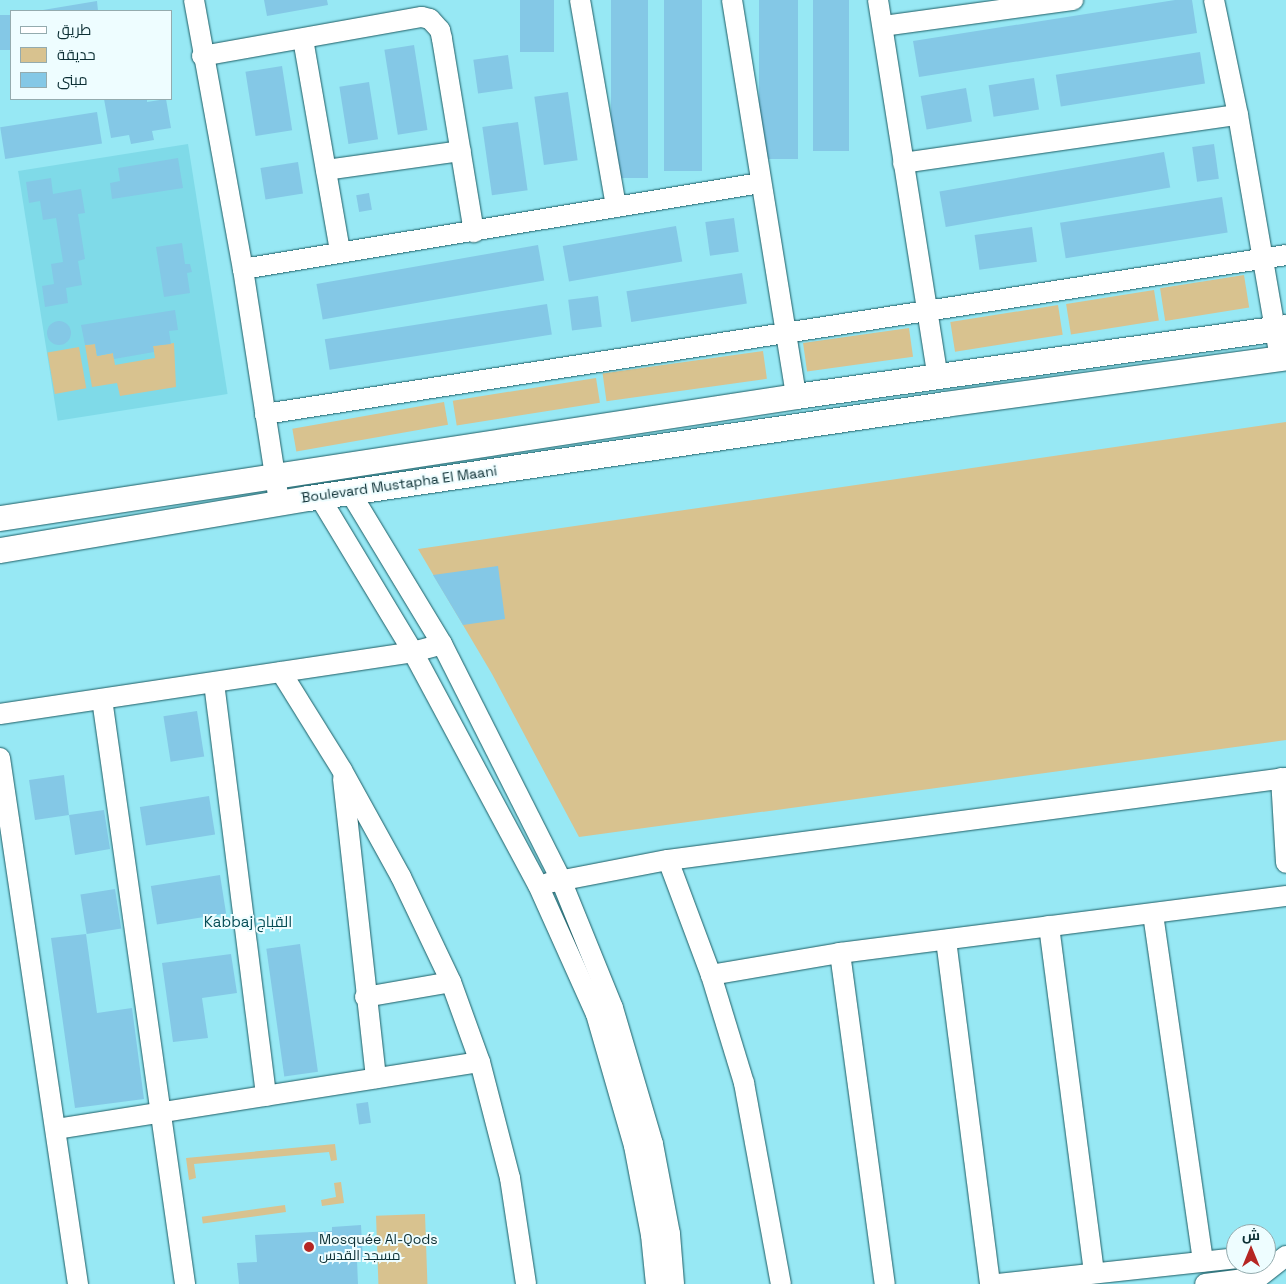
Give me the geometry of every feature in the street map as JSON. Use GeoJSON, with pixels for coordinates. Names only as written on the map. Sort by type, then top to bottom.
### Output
{"type":"FeatureCollection","features":[{"type":"Feature","properties":{"kind":"street"},"geometry":{"type":"LineString","coordinates":[[194,0],[202,56],[243,269],[279,502]]}},
{"type":"Feature","properties":{"kind":"street"},"geometry":{"type":"LineString","coordinates":[[580,0],[616,207]]}},
{"type":"Feature","properties":{"kind":"street"},"geometry":{"type":"LineString","coordinates":[[732,0],[783,332],[796,396]]}},
{"type":"Feature","properties":{"kind":"street"},"geometry":{"type":"LineString","coordinates":[[878,0],[930,312],[938,377]]}},
{"type":"Feature","properties":{"kind":"street"},"geometry":{"type":"LineString","coordinates":[[883,26],[1073,0]]}},
{"type":"Feature","properties":{"kind":"street"},"geometry":{"type":"LineString","coordinates":[[1214,0],[1238,114],[1260,259],[1280,328],[1283,358]]}},
{"type":"Feature","properties":{"kind":"street"},"geometry":{"type":"LineString","coordinates":[[202,56],[422,17],[430,19],[440,30],[442,39],[474,232]]}},
{"type":"Feature","properties":{"kind":"street"},"geometry":{"type":"LineString","coordinates":[[303,39],[340,252]]}},
{"type":"Feature","properties":{"kind":"street"},"geometry":{"type":"LineString","coordinates":[[904,163],[1238,114]]}},
{"type":"Feature","properties":{"kind":"street"},"geometry":{"type":"LineString","coordinates":[[326,170],[461,151]]}},
{"type":"Feature","properties":{"kind":"street"},"geometry":{"type":"LineString","coordinates":[[243,269],[474,232],[760,182]]}},
{"type":"Feature","properties":{"kind":"street"},"geometry":{"type":"LineString","coordinates":[[265,414],[783,332],[930,312],[1286,255]]}},
{"type":"Feature","properties":{"kind":"street","name":"Boulevard Mustapha El Maani"},"geometry":{"type":"LineString","coordinates":[[0,518],[275,478],[796,396],[1280,328]]}},
{"type":"Feature","properties":{"kind":"street","name":"Boulevard Mustapha El Maani"},"geometry":{"type":"LineString","coordinates":[[0,550],[319,496],[1283,358]]}},
{"type":"Feature","properties":{"kind":"street"},"geometry":{"type":"LineString","coordinates":[[350,492],[442,644],[560,880],[613,1008],[653,1144],[670,1234],[674,1284]]}},
{"type":"Feature","properties":{"kind":"street"},"geometry":{"type":"LineString","coordinates":[[319,496],[413,652],[538,885],[596,1014],[634,1146],[651,1235],[656,1284]]}},
{"type":"Feature","properties":{"kind":"street"},"geometry":{"type":"LineString","coordinates":[[66,507],[71,537]]}},
{"type":"Feature","properties":{"kind":"street"},"geometry":{"type":"LineString","coordinates":[[0,714],[413,652],[442,644]]}},
{"type":"Feature","properties":{"kind":"street"},"geometry":{"type":"LineString","coordinates":[[281,672],[342,770],[401,877],[451,982],[480,1062],[510,1178],[526,1284]]}},
{"type":"Feature","properties":{"kind":"street"},"geometry":{"type":"LineString","coordinates":[[214,682],[266,1096]]}},
{"type":"Feature","properties":{"kind":"street"},"geometry":{"type":"LineString","coordinates":[[102,699],[185,1284]]}},
{"type":"Feature","properties":{"kind":"street"},"geometry":{"type":"LineString","coordinates":[[0,758],[78,1284]]}},
{"type":"Feature","properties":{"kind":"street"},"geometry":{"type":"LineString","coordinates":[[342,770],[365,997],[376,1078]]}},
{"type":"Feature","properties":{"kind":"street"},"geometry":{"type":"LineString","coordinates":[[538,885],[668,860],[1284,778],[1286,863]]}},
{"type":"Feature","properties":{"kind":"street"},"geometry":{"type":"LineString","coordinates":[[668,860],[711,975],[744,1083],[781,1284]]}},
{"type":"Feature","properties":{"kind":"street"},"geometry":{"type":"LineString","coordinates":[[711,975],[840,954],[1286,896]]}},
{"type":"Feature","properties":{"kind":"street"},"geometry":{"type":"LineString","coordinates":[[1153,914],[1203,1261]]}},
{"type":"Feature","properties":{"kind":"street"},"geometry":{"type":"LineString","coordinates":[[1049,926],[1094,1273]]}},
{"type":"Feature","properties":{"kind":"street"},"geometry":{"type":"LineString","coordinates":[[946,940],[990,1284]]}},
{"type":"Feature","properties":{"kind":"street"},"geometry":{"type":"LineString","coordinates":[[840,954],[885,1284]]}},
{"type":"Feature","properties":{"kind":"street"},"geometry":{"type":"LineString","coordinates":[[365,997],[451,982]]}},
{"type":"Feature","properties":{"kind":"street"},"geometry":{"type":"LineString","coordinates":[[56,1129],[480,1062]]}},
{"type":"Feature","properties":{"kind":"street"},"geometry":{"type":"LineString","coordinates":[[1205,1284],[1259,1277],[1279,1257]]}},
{"type":"Feature","properties":{"kind":"street"},"geometry":{"type":"LineString","coordinates":[[998,1284],[1226,1259]]}},
{"type":"Feature","properties":{"kind":"shaded area"},"geometry":{"type":"Polygon","coordinates":[[[188,144],[228,394],[58,421],[18,171],[188,144]]]}},
{"type":"Feature","properties":{"kind":"green space"},"geometry":{"type":"Polygon","coordinates":[[[1244,275],[1249,308],[1165,321],[1160,288],[1244,275]]]}},
{"type":"Feature","properties":{"kind":"green space"},"geometry":{"type":"Polygon","coordinates":[[[1154,290],[1159,321],[1071,335],[1066,304],[1154,290]]]}},
{"type":"Feature","properties":{"kind":"green space"},"geometry":{"type":"Polygon","coordinates":[[[1058,305],[1063,335],[955,352],[950,322],[1058,305]]]}},
{"type":"Feature","properties":{"kind":"green space"},"geometry":{"type":"Polygon","coordinates":[[[909,328],[913,357],[807,372],[803,343],[909,328]]]}},
{"type":"Feature","properties":{"kind":"green space"},"geometry":{"type":"Polygon","coordinates":[[[174,343],[176,387],[120,396],[117,383],[92,387],[85,345],[95,344],[97,356],[113,353],[115,365],[155,358],[153,346],[174,343]]]}},
{"type":"Feature","properties":{"kind":"green space"},"geometry":{"type":"Polygon","coordinates":[[[79,347],[86,388],[55,394],[47,353],[79,347]]]}},
{"type":"Feature","properties":{"kind":"green space"},"geometry":{"type":"Polygon","coordinates":[[[763,351],[767,379],[606,401],[603,374],[763,351]]]}},
{"type":"Feature","properties":{"kind":"green space"},"geometry":{"type":"Polygon","coordinates":[[[596,378],[600,403],[457,425],[453,401],[596,378]]]}},
{"type":"Feature","properties":{"kind":"green space"},"geometry":{"type":"Polygon","coordinates":[[[444,402],[448,425],[296,451],[292,429],[444,402]]]}},
{"type":"Feature","properties":{"kind":"green space"},"geometry":{"type":"Polygon","coordinates":[[[1286,422],[1286,740],[579,837],[492,674],[418,549],[1286,422]]]}},
{"type":"Feature","properties":{"kind":"green space"},"geometry":{"type":"Polygon","coordinates":[[[335,1144],[337,1160],[331,1161],[329,1152],[194,1164],[196,1178],[189,1180],[186,1158],[335,1144]]]}},
{"type":"Feature","properties":{"kind":"green space"},"geometry":{"type":"Polygon","coordinates":[[[341,1182],[344,1203],[322,1206],[321,1200],[336,1197],[334,1183],[341,1182]]]}},
{"type":"Feature","properties":{"kind":"green space"},"geometry":{"type":"Polygon","coordinates":[[[285,1205],[286,1212],[203,1224],[202,1217],[285,1205]]]}},
{"type":"Feature","properties":{"kind":"green space"},"geometry":{"type":"Polygon","coordinates":[[[425,1214],[427,1284],[378,1284],[376,1216],[425,1214]]]}},
{"type":"Feature","properties":{"kind":"building"},"geometry":{"type":"Polygon","coordinates":[[[264,0],[327,0],[328,5],[267,16],[264,0]]]}},
{"type":"Feature","properties":{"kind":"building"},"geometry":{"type":"Polygon","coordinates":[[[520,0],[554,0],[554,52],[520,52],[520,0]]]}},
{"type":"Feature","properties":{"kind":"building"},"geometry":{"type":"Polygon","coordinates":[[[611,0],[648,0],[648,178],[611,178],[611,0]]]}},
{"type":"Feature","properties":{"kind":"building"},"geometry":{"type":"Polygon","coordinates":[[[664,0],[702,0],[702,171],[664,171],[664,0]]]}},
{"type":"Feature","properties":{"kind":"building"},"geometry":{"type":"Polygon","coordinates":[[[759,0],[798,0],[798,159],[759,159],[759,0]]]}},
{"type":"Feature","properties":{"kind":"building"},"geometry":{"type":"Polygon","coordinates":[[[813,0],[849,0],[849,151],[813,151],[813,0]]]}},
{"type":"Feature","properties":{"kind":"building"},"geometry":{"type":"Polygon","coordinates":[[[1175,0],[1192,0],[1197,33],[919,77],[913,41],[1175,0]]]}},
{"type":"Feature","properties":{"kind":"building"},"geometry":{"type":"Polygon","coordinates":[[[97,1],[98,10],[43,10],[97,1]]]}},
{"type":"Feature","properties":{"kind":"building"},"geometry":{"type":"Polygon","coordinates":[[[0,15],[10,15],[10,50],[0,50],[0,15]]]}},
{"type":"Feature","properties":{"kind":"building"},"geometry":{"type":"Polygon","coordinates":[[[414,45],[427,130],[398,135],[384,50],[414,45]]]}},
{"type":"Feature","properties":{"kind":"building"},"geometry":{"type":"Polygon","coordinates":[[[1200,52],[1205,84],[1061,106],[1056,75],[1200,52]]]}},
{"type":"Feature","properties":{"kind":"building"},"geometry":{"type":"Polygon","coordinates":[[[508,55],[513,89],[478,94],[473,60],[508,55]]]}},
{"type":"Feature","properties":{"kind":"building"},"geometry":{"type":"Polygon","coordinates":[[[282,66],[292,130],[256,136],[245,72],[282,66]]]}},
{"type":"Feature","properties":{"kind":"building"},"geometry":{"type":"Polygon","coordinates":[[[1034,78],[1039,110],[994,117],[989,85],[1034,78]]]}},
{"type":"Feature","properties":{"kind":"building"},"geometry":{"type":"Polygon","coordinates":[[[369,82],[378,139],[348,144],[339,87],[369,82]]]}},
{"type":"Feature","properties":{"kind":"building"},"geometry":{"type":"Polygon","coordinates":[[[966,88],[972,121],[927,129],[921,96],[966,88]]]}},
{"type":"Feature","properties":{"kind":"building"},"geometry":{"type":"Polygon","coordinates":[[[568,92],[578,160],[544,165],[534,97],[568,92]]]}},
{"type":"Feature","properties":{"kind":"building"},"geometry":{"type":"Polygon","coordinates":[[[104,100],[147,100],[147,102],[166,100],[171,128],[152,131],[154,140],[131,144],[129,135],[111,138],[104,100]]]}},
{"type":"Feature","properties":{"kind":"building"},"geometry":{"type":"Polygon","coordinates":[[[97,112],[102,144],[5,159],[0,127],[97,112]]]}},
{"type":"Feature","properties":{"kind":"building"},"geometry":{"type":"Polygon","coordinates":[[[518,122],[528,190],[492,195],[482,127],[518,122]]]}},
{"type":"Feature","properties":{"kind":"building"},"geometry":{"type":"Polygon","coordinates":[[[1214,144],[1219,179],[1197,182],[1192,147],[1214,144]]]}},
{"type":"Feature","properties":{"kind":"building"},"geometry":{"type":"Polygon","coordinates":[[[1164,152],[1170,187],[946,227],[939,192],[1164,152]]]}},
{"type":"Feature","properties":{"kind":"building"},"geometry":{"type":"Polygon","coordinates":[[[178,158],[183,188],[112,199],[110,183],[120,181],[118,168],[178,158]]]}},
{"type":"Feature","properties":{"kind":"building"},"geometry":{"type":"Polygon","coordinates":[[[298,162],[303,194],[265,200],[260,168],[298,162]]]}},
{"type":"Feature","properties":{"kind":"building"},"geometry":{"type":"Polygon","coordinates":[[[51,178],[53,194],[81,189],[85,213],[78,214],[85,259],[78,261],[82,285],[66,288],[68,303],[45,307],[42,286],[54,284],[51,264],[63,262],[56,218],[43,220],[40,201],[29,203],[26,182],[51,178]]]}},
{"type":"Feature","properties":{"kind":"building"},"geometry":{"type":"Polygon","coordinates":[[[369,193],[372,210],[359,212],[356,195],[369,193]]]}},
{"type":"Feature","properties":{"kind":"building"},"geometry":{"type":"Polygon","coordinates":[[[1222,197],[1228,233],[1066,258],[1060,223],[1222,197]]]}},
{"type":"Feature","properties":{"kind":"building"},"geometry":{"type":"Polygon","coordinates":[[[734,218],[739,252],[710,256],[705,222],[734,218]]]}},
{"type":"Feature","properties":{"kind":"building"},"geometry":{"type":"Polygon","coordinates":[[[676,226],[682,261],[569,281],[563,246],[676,226]]]}},
{"type":"Feature","properties":{"kind":"building"},"geometry":{"type":"Polygon","coordinates":[[[1032,227],[1037,262],[979,270],[975,235],[1032,227]]]}},
{"type":"Feature","properties":{"kind":"building"},"geometry":{"type":"Polygon","coordinates":[[[182,243],[185,264],[190,264],[192,272],[187,273],[190,293],[164,297],[156,247],[182,243]]]}},
{"type":"Feature","properties":{"kind":"building"},"geometry":{"type":"Polygon","coordinates":[[[538,245],[544,280],[323,320],[316,284],[538,245]]]}},
{"type":"Feature","properties":{"kind":"building"},"geometry":{"type":"Polygon","coordinates":[[[742,273],[747,304],[631,322],[626,291],[742,273]]]}},
{"type":"Feature","properties":{"kind":"building"},"geometry":{"type":"Polygon","coordinates":[[[598,296],[602,327],[572,330],[568,300],[598,296]]]}},
{"type":"Feature","properties":{"kind":"building"},"geometry":{"type":"Polygon","coordinates":[[[547,304],[552,335],[330,370],[325,339],[547,304]]]}},
{"type":"Feature","properties":{"kind":"building"},"geometry":{"type":"Polygon","coordinates":[[[175,310],[178,330],[169,331],[171,344],[153,346],[154,352],[114,359],[113,353],[97,356],[95,344],[85,345],[81,325],[175,310]]]}},
{"type":"Feature","properties":{"kind":"building"},"geometry":{"type":"Polygon","coordinates":[[[59,321],[68,324],[71,333],[68,342],[59,345],[50,342],[47,333],[50,324],[59,321]]]}},
{"type":"Feature","properties":{"kind":"building"},"geometry":{"type":"Polygon","coordinates":[[[498,566],[505,619],[463,625],[433,575],[498,566]]]}},
{"type":"Feature","properties":{"kind":"building"},"geometry":{"type":"Polygon","coordinates":[[[197,711],[204,756],[171,762],[163,716],[197,711]]]}},
{"type":"Feature","properties":{"kind":"building"},"geometry":{"type":"Polygon","coordinates":[[[64,775],[69,815],[35,820],[29,780],[64,775]]]}},
{"type":"Feature","properties":{"kind":"building"},"geometry":{"type":"Polygon","coordinates":[[[209,796],[215,835],[146,845],[140,807],[209,796]]]}},
{"type":"Feature","properties":{"kind":"building"},"geometry":{"type":"Polygon","coordinates":[[[104,810],[110,849],[75,855],[69,815],[104,810]]]}},
{"type":"Feature","properties":{"kind":"building"},"geometry":{"type":"Polygon","coordinates":[[[220,875],[226,914],[157,924],[151,886],[220,875]]]}},
{"type":"Feature","properties":{"kind":"building"},"geometry":{"type":"Polygon","coordinates":[[[115,889],[121,929],[87,934],[80,894],[115,889]]]}},
{"type":"Feature","properties":{"kind":"building"},"geometry":{"type":"Polygon","coordinates":[[[86,934],[97,1013],[132,1008],[144,1099],[75,1108],[51,938],[86,934]]]}},
{"type":"Feature","properties":{"kind":"building"},"geometry":{"type":"Polygon","coordinates":[[[300,944],[318,1072],[284,1076],[266,949],[300,944]]]}},
{"type":"Feature","properties":{"kind":"building"},"geometry":{"type":"Polygon","coordinates":[[[231,954],[237,993],[202,998],[208,1038],[173,1042],[162,963],[231,954]]]}},
{"type":"Feature","properties":{"kind":"building"},"geometry":{"type":"Polygon","coordinates":[[[368,1102],[371,1123],[359,1124],[356,1104],[368,1102]]]}},
{"type":"Feature","properties":{"kind":"building","name":"Mosquée Al-Qods مسجد القدس"},"geometry":{"type":"Polygon","coordinates":[[[361,1225],[363,1260],[357,1260],[358,1284],[239,1284],[237,1263],[257,1262],[255,1235],[332,1231],[332,1227],[361,1225]]]}},
{"type":"Feature","properties":{"kind":"place","name":"Mosquée Al-Qods مسجد القدس"},"geometry":{"type":"Point","coordinates":[309,1247]}},
{"type":"Feature","properties":{"kind":"district","name":"Kabbaj القباج"},"geometry":{"type":"Point","coordinates":[248,922]}}]}
